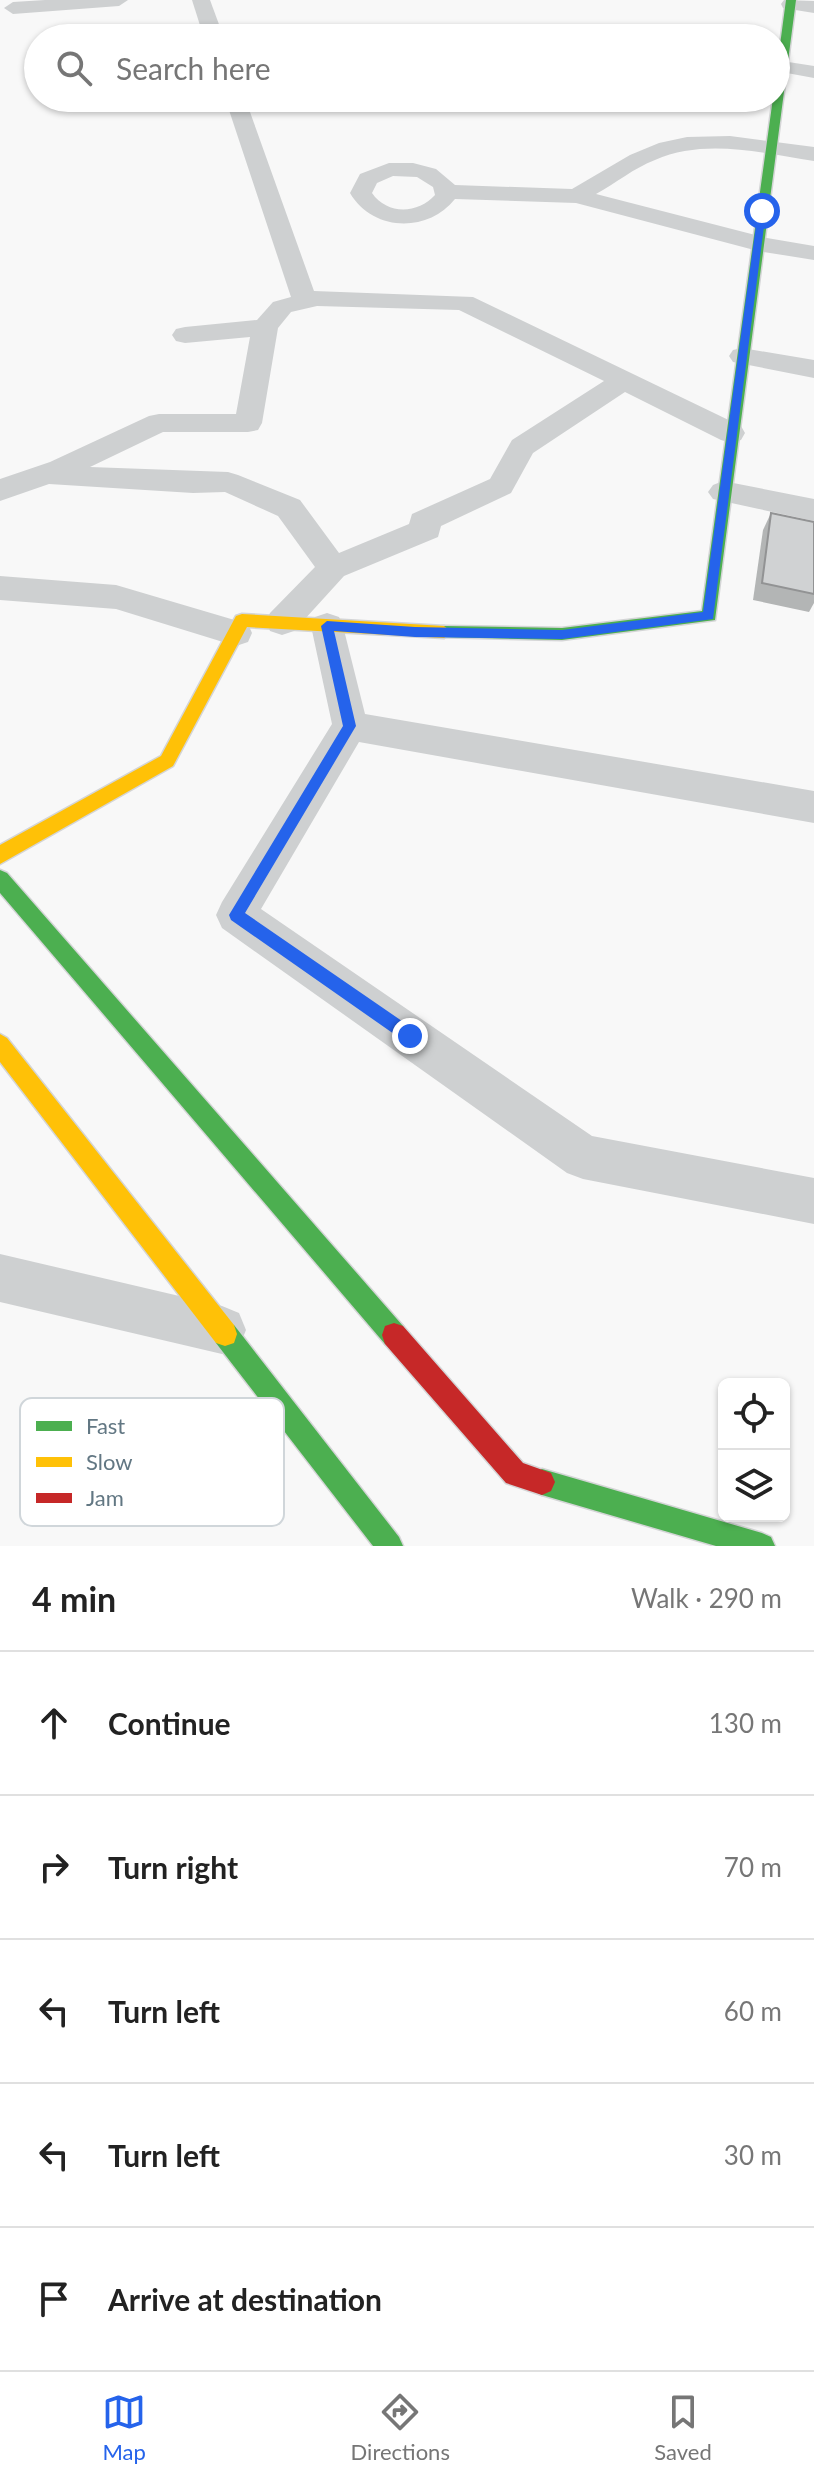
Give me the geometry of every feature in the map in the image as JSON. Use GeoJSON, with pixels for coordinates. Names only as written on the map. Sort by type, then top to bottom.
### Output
{"type":"FeatureCollection","features":[{"type":"Feature","properties":{"kind":"street"},"geometry":{"type":"LineString","coordinates":[[13,8],[119,0]]}},
{"type":"Feature","properties":{"kind":"street"},"geometry":{"type":"LineString","coordinates":[[201,0],[209,24]]}},
{"type":"Feature","properties":{"kind":"street"},"geometry":{"type":"LineString","coordinates":[[788,24],[791,2],[814,7]]}},
{"type":"Feature","properties":{"kind":"street"},"geometry":{"type":"LineString","coordinates":[[790,68],[814,72]]}},
{"type":"Feature","properties":{"kind":"street"},"geometry":{"type":"LineString","coordinates":[[240,112],[305,301]]}},
{"type":"Feature","properties":{"kind":"street"},"geometry":{"type":"LineString","coordinates":[[0,855],[167,761],[242,620],[415,632],[562,634],[709,616],[723,492],[776,112]]}},
{"type":"Feature","properties":{"kind":"street"},"geometry":{"type":"LineString","coordinates":[[576,196],[648,155],[693,143],[744,143],[814,154]]}},
{"type":"Feature","properties":{"kind":"street"},"geometry":{"type":"LineString","coordinates":[[446,192],[576,196],[758,243],[814,253]]}},
{"type":"Feature","properties":{"kind":"street"},"geometry":{"type":"LineString","coordinates":[[0,490],[159,423],[248,423],[265,327],[282,307],[317,298],[464,302],[731,433]]}},
{"type":"Feature","properties":{"kind":"street"},"geometry":{"type":"LineString","coordinates":[[185,335],[265,327]]}},
{"type":"Feature","properties":{"kind":"street"},"geometry":{"type":"LineString","coordinates":[[742,356],[814,369]]}},
{"type":"Feature","properties":{"kind":"street"},"geometry":{"type":"LineString","coordinates":[[282,622],[333,568],[427,529],[423,522],[501,486],[522,447],[625,380]]}},
{"type":"Feature","properties":{"kind":"street"},"geometry":{"type":"LineString","coordinates":[[228,423],[228,482]]}},
{"type":"Feature","properties":{"kind":"street"},"geometry":{"type":"LineString","coordinates":[[44,474],[193,483],[228,482],[289,508],[333,568]]}},
{"type":"Feature","properties":{"kind":"street"},"geometry":{"type":"LineString","coordinates":[[723,492],[814,510]]}},
{"type":"Feature","properties":{"kind":"street"},"geometry":{"type":"LineString","coordinates":[[0,588],[116,597],[236,633]]}},
{"type":"Feature","properties":{"kind":"street"},"geometry":{"type":"LineString","coordinates":[[327,626],[350,726],[236,915],[583,1157],[814,1201]]}},
{"type":"Feature","properties":{"kind":"street"},"geometry":{"type":"LineString","coordinates":[[350,726],[814,807]]}},
{"type":"Feature","properties":{"kind":"street"},"geometry":{"type":"LineString","coordinates":[[0,879],[515,1474],[762,1546]]}},
{"type":"Feature","properties":{"kind":"street"},"geometry":{"type":"LineString","coordinates":[[0,1045],[275,1398]]}},
{"type":"Feature","properties":{"kind":"street"},"geometry":{"type":"LineString","coordinates":[[0,1278],[222,1330]]}},
{"type":"Feature","properties":{"kind":"street"},"geometry":{"type":"LineString","coordinates":[[284,1410],[390,1546]]}},
{"type":"Feature","properties":{"kind":"building"},"geometry":{"type":"Polygon","coordinates":[[[771,513],[814,522],[814,594],[762,583],[771,513]]]}},
{"type":"Feature","properties":{"kind":"traffic: fast"},"geometry":{"type":"LineString","coordinates":[[788,24],[791,0]]}},
{"type":"Feature","properties":{"kind":"traffic: fast"},"geometry":{"type":"LineString","coordinates":[[444,632],[562,634],[709,616],[776,112]]}},
{"type":"Feature","properties":{"kind":"traffic: fast"},"geometry":{"type":"LineString","coordinates":[[0,879],[394,1335]]}},
{"type":"Feature","properties":{"kind":"traffic: fast"},"geometry":{"type":"LineString","coordinates":[[225,1334],[275,1398]]}},
{"type":"Feature","properties":{"kind":"traffic: fast"},"geometry":{"type":"LineString","coordinates":[[284,1410],[390,1546]]}},
{"type":"Feature","properties":{"kind":"traffic: fast"},"geometry":{"type":"LineString","coordinates":[[542,1482],[762,1546]]}},
{"type":"Feature","properties":{"kind":"traffic: slow"},"geometry":{"type":"LineString","coordinates":[[0,855],[167,761],[242,620],[444,632]]}},
{"type":"Feature","properties":{"kind":"traffic: slow"},"geometry":{"type":"LineString","coordinates":[[0,1045],[225,1334]]}},
{"type":"Feature","properties":{"kind":"traffic: jam"},"geometry":{"type":"LineString","coordinates":[[394,1335],[515,1474],[542,1482]]}},
{"type":"Feature","properties":{"kind":"route"},"geometry":{"type":"LineString","coordinates":[[410,1036],[236,915],[350,726],[327,626],[415,632],[562,634],[709,616],[762,211]]}}]}
